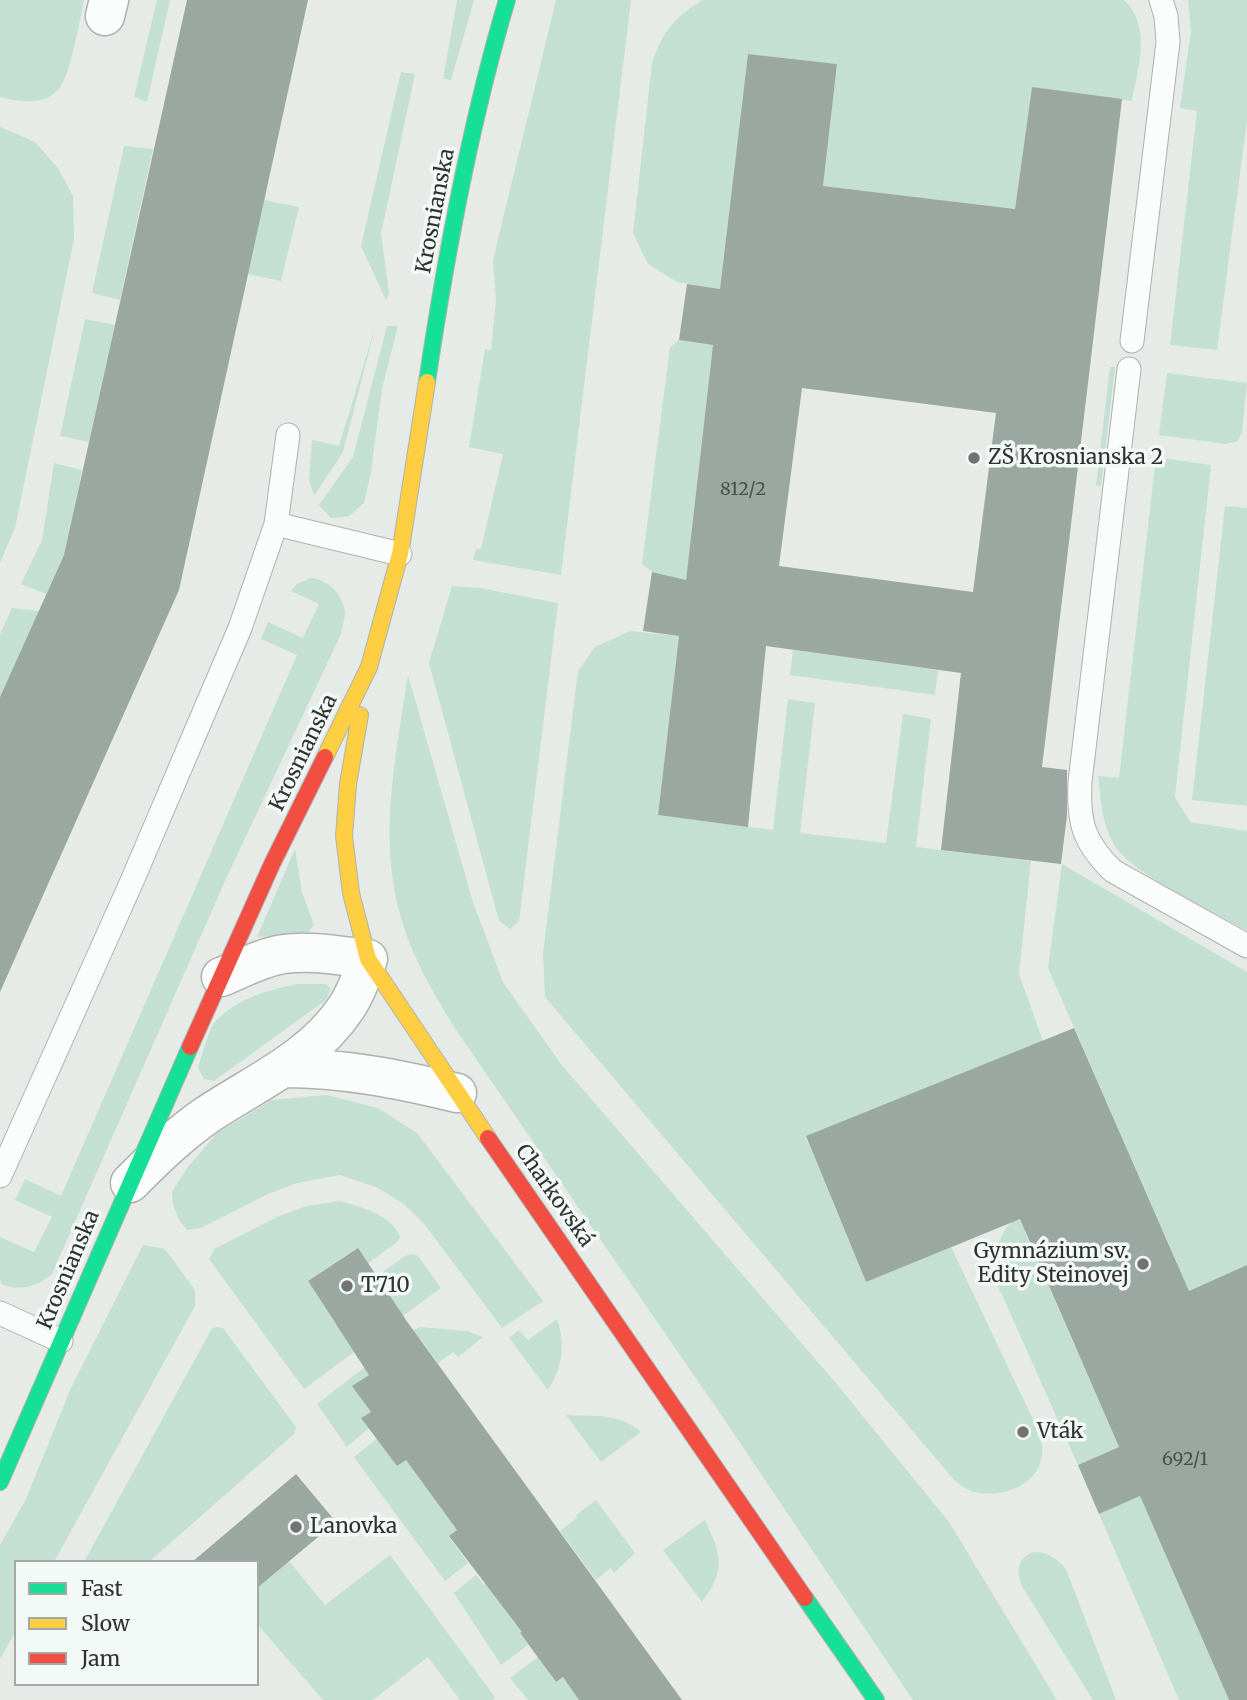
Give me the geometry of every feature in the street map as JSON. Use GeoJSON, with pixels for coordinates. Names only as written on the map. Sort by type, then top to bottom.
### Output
{"type":"FeatureCollection","features":[{"type":"Feature","properties":{"kind":"street","name":"Krosnianska"},"geometry":{"type":"LineString","coordinates":[[0,1482],[272,864],[369,667],[400,554],[435,322],[475,125],[492,51],[508,0]]}},
{"type":"Feature","properties":{"kind":"street","name":"Charkovská"},"geometry":{"type":"LineString","coordinates":[[369,667],[348,784],[344,836],[351,893],[368,959],[457,1093],[876,1700]]}},
{"type":"Feature","properties":{"kind":"street"},"geometry":{"type":"LineString","coordinates":[[130,1183],[163,1150],[204,1117],[284,1068],[310,1048],[345,1009],[358,986],[368,959],[307,953],[284,954],[261,960],[221,978]]}},
{"type":"Feature","properties":{"kind":"street"},"geometry":{"type":"LineString","coordinates":[[284,1068],[372,1074],[457,1093]]}},
{"type":"Feature","properties":{"kind":"lane"},"geometry":{"type":"LineString","coordinates":[[1132,341],[1168,42],[1166,16],[1161,0]]}},
{"type":"Feature","properties":{"kind":"lane"},"geometry":{"type":"LineString","coordinates":[[1129,369],[1078,810],[1084,834],[1098,856],[1113,871],[1247,946]]}},
{"type":"Feature","properties":{"kind":"lane"},"geometry":{"type":"LineString","coordinates":[[0,1176],[132,881],[252,599],[276,524],[288,435]]}},
{"type":"Feature","properties":{"kind":"lane"},"geometry":{"type":"LineString","coordinates":[[276,524],[400,554]]}},
{"type":"Feature","properties":{"kind":"lane"},"geometry":{"type":"LineString","coordinates":[[0,1313],[61,1341]]}},
{"type":"Feature","properties":{"kind":"green space"},"geometry":{"type":"Polygon","coordinates":[[[0,0],[84,0],[67,74],[58,90],[45,99],[23,101],[0,97],[0,0]]]}},
{"type":"Feature","properties":{"kind":"green space"},"geometry":{"type":"Polygon","coordinates":[[[157,0],[170,0],[147,102],[134,97],[157,0]]]}},
{"type":"Feature","properties":{"kind":"green space"},"geometry":{"type":"Polygon","coordinates":[[[457,0],[474,0],[451,80],[443,79],[457,0]]]}},
{"type":"Feature","properties":{"kind":"green space"},"geometry":{"type":"Polygon","coordinates":[[[556,0],[631,0],[561,575],[473,560],[476,549],[481,549],[503,454],[469,447],[485,349],[491,350],[496,301],[493,260],[556,0]]]}},
{"type":"Feature","properties":{"kind":"green space"},"geometry":{"type":"Polygon","coordinates":[[[702,0],[1124,0],[1133,10],[1140,35],[1141,48],[1132,101],[1032,88],[1015,209],[823,186],[837,64],[748,54],[720,289],[677,282],[648,264],[633,233],[652,63],[670,27],[702,0]]]}},
{"type":"Feature","properties":{"kind":"green space"},"geometry":{"type":"Polygon","coordinates":[[[1188,0],[1247,0],[1247,120],[1217,350],[1170,345],[1197,111],[1180,108],[1191,31],[1188,0]]]}},
{"type":"Feature","properties":{"kind":"green space"},"geometry":{"type":"Polygon","coordinates":[[[401,72],[415,74],[381,234],[389,293],[386,300],[361,246],[401,72]]]}},
{"type":"Feature","properties":{"kind":"green space"},"geometry":{"type":"Polygon","coordinates":[[[0,127],[35,142],[58,168],[73,196],[74,239],[15,528],[0,563],[0,127]]]}},
{"type":"Feature","properties":{"kind":"green space"},"geometry":{"type":"Polygon","coordinates":[[[124,146],[153,149],[120,300],[92,293],[124,146]]]}},
{"type":"Feature","properties":{"kind":"green space"},"geometry":{"type":"Polygon","coordinates":[[[264,200],[299,207],[281,281],[247,274],[264,200]]]}},
{"type":"Feature","properties":{"kind":"green space"},"geometry":{"type":"Polygon","coordinates":[[[85,319],[115,325],[89,442],[60,436],[85,319]]]}},
{"type":"Feature","properties":{"kind":"green space"},"geometry":{"type":"Polygon","coordinates":[[[376,324],[343,452],[314,496],[309,480],[312,440],[339,446],[376,324]]]}},
{"type":"Feature","properties":{"kind":"green space"},"geometry":{"type":"Polygon","coordinates":[[[387,326],[398,326],[382,389],[364,503],[349,516],[331,518],[319,505],[353,457],[387,326]]]}},
{"type":"Feature","properties":{"kind":"green space"},"geometry":{"type":"Polygon","coordinates":[[[679,340],[713,345],[686,580],[652,572],[642,564],[670,347],[679,340]]]}},
{"type":"Feature","properties":{"kind":"green space"},"geometry":{"type":"Polygon","coordinates":[[[1110,367],[1115,367],[1101,486],[1096,485],[1110,367]]]}},
{"type":"Feature","properties":{"kind":"green space"},"geometry":{"type":"Polygon","coordinates":[[[1167,373],[1247,383],[1242,432],[1238,441],[1226,444],[1159,435],[1167,373]]]}},
{"type":"Feature","properties":{"kind":"green space"},"geometry":{"type":"Polygon","coordinates":[[[1156,457],[1211,465],[1175,797],[1190,822],[1247,831],[1247,931],[1159,882],[1127,860],[1112,841],[1103,814],[1098,776],[1119,778],[1156,457]]]}},
{"type":"Feature","properties":{"kind":"green space"},"geometry":{"type":"Polygon","coordinates":[[[54,463],[82,470],[67,548],[46,594],[21,584],[42,540],[54,463]]]}},
{"type":"Feature","properties":{"kind":"green space"},"geometry":{"type":"Polygon","coordinates":[[[1225,506],[1247,508],[1247,806],[1192,800],[1225,506]]]}},
{"type":"Feature","properties":{"kind":"green space"},"geometry":{"type":"Polygon","coordinates":[[[311,578],[329,585],[341,599],[345,612],[341,634],[225,881],[52,1274],[41,1282],[28,1286],[15,1288],[2,1284],[0,1237],[34,1252],[52,1217],[15,1200],[25,1179],[61,1196],[297,655],[261,639],[268,622],[303,638],[319,604],[291,591],[297,584],[311,578]]]}},
{"type":"Feature","properties":{"kind":"green space"},"geometry":{"type":"Polygon","coordinates":[[[452,586],[480,588],[558,603],[519,921],[510,929],[499,921],[429,663],[452,586]]]}},
{"type":"Feature","properties":{"kind":"green space"},"geometry":{"type":"Polygon","coordinates":[[[12,608],[39,611],[0,697],[0,634],[12,608]]]}},
{"type":"Feature","properties":{"kind":"green space"},"geometry":{"type":"Polygon","coordinates":[[[630,631],[679,636],[658,815],[773,830],[788,699],[815,703],[800,833],[886,843],[903,714],[931,719],[916,847],[1031,861],[1019,974],[1043,1041],[806,1137],[866,1282],[951,1247],[1041,1440],[1041,1459],[1037,1470],[1030,1479],[1010,1490],[986,1494],[970,1490],[955,1481],[545,997],[543,953],[578,671],[595,647],[630,631]]]}},
{"type":"Feature","properties":{"kind":"green space"},"geometry":{"type":"Polygon","coordinates":[[[793,650],[938,670],[935,695],[790,675],[793,650]]]}},
{"type":"Feature","properties":{"kind":"green space"},"geometry":{"type":"Polygon","coordinates":[[[408,675],[473,902],[503,982],[561,1064],[835,1382],[949,1522],[1057,1700],[913,1700],[724,1419],[454,1027],[418,963],[402,921],[395,891],[391,860],[391,798],[408,675]]]}},
{"type":"Feature","properties":{"kind":"green space"},"geometry":{"type":"Polygon","coordinates":[[[295,849],[302,892],[314,925],[307,934],[257,937],[295,849]]]}},
{"type":"Feature","properties":{"kind":"green space"},"geometry":{"type":"Polygon","coordinates":[[[1062,864],[1247,972],[1247,1265],[1156,1306],[1177,1263],[1048,968],[1062,864]]]}},
{"type":"Feature","properties":{"kind":"green space"},"geometry":{"type":"Polygon","coordinates":[[[298,984],[326,984],[331,989],[326,1000],[214,1081],[204,1079],[198,1068],[215,1022],[243,1001],[264,992],[298,984]]]}},
{"type":"Feature","properties":{"kind":"green space"},"geometry":{"type":"Polygon","coordinates":[[[327,1095],[378,1108],[417,1133],[543,1301],[502,1328],[425,1225],[404,1204],[376,1187],[340,1175],[297,1183],[268,1194],[201,1228],[187,1230],[173,1205],[172,1192],[188,1167],[217,1133],[272,1100],[327,1095]]]}},
{"type":"Feature","properties":{"kind":"green space"},"geometry":{"type":"Polygon","coordinates":[[[1106,1196],[1025,1232],[1119,1447],[1078,1465],[994,1277],[994,1261],[1000,1240],[1012,1221],[1106,1196]]]}},
{"type":"Feature","properties":{"kind":"green space"},"geometry":{"type":"Polygon","coordinates":[[[340,1201],[366,1209],[383,1218],[396,1229],[400,1237],[396,1243],[368,1263],[356,1249],[308,1281],[336,1325],[387,1292],[377,1276],[405,1256],[418,1256],[441,1288],[304,1389],[209,1259],[214,1249],[279,1216],[307,1206],[340,1201]]]}},
{"type":"Feature","properties":{"kind":"green space"},"geometry":{"type":"Polygon","coordinates":[[[143,1245],[165,1249],[195,1290],[195,1306],[55,1560],[14,1560],[14,1634],[0,1659],[0,1545],[26,1499],[71,1388],[143,1245]]]}},
{"type":"Feature","properties":{"kind":"green space"},"geometry":{"type":"Polygon","coordinates":[[[557,1319],[561,1356],[557,1373],[548,1390],[509,1338],[519,1330],[528,1340],[557,1319]]]}},
{"type":"Feature","properties":{"kind":"green space"},"geometry":{"type":"Polygon","coordinates":[[[216,1327],[223,1328],[296,1427],[294,1434],[151,1560],[85,1560],[211,1330],[216,1327]]]}},
{"type":"Feature","properties":{"kind":"green space"},"geometry":{"type":"Polygon","coordinates":[[[420,1327],[467,1331],[483,1337],[458,1357],[453,1352],[438,1363],[420,1339],[353,1386],[371,1412],[363,1417],[370,1427],[347,1447],[317,1404],[420,1327]]]}},
{"type":"Feature","properties":{"kind":"green space"},"geometry":{"type":"Polygon","coordinates":[[[566,1415],[615,1418],[641,1432],[601,1462],[566,1415]]]}},
{"type":"Feature","properties":{"kind":"green space"},"geometry":{"type":"Polygon","coordinates":[[[378,1438],[397,1466],[406,1460],[457,1530],[449,1537],[468,1563],[445,1581],[354,1457],[378,1438]]]}},
{"type":"Feature","properties":{"kind":"green space"},"geometry":{"type":"Polygon","coordinates":[[[1140,1496],[1229,1700],[1179,1700],[1099,1514],[1140,1496]]]}},
{"type":"Feature","properties":{"kind":"green space"},"geometry":{"type":"Polygon","coordinates":[[[596,1500],[635,1553],[614,1573],[611,1568],[596,1580],[560,1531],[596,1500]]]}},
{"type":"Feature","properties":{"kind":"green space"},"geometry":{"type":"Polygon","coordinates":[[[705,1520],[719,1561],[715,1580],[702,1602],[663,1550],[705,1520]]]}},
{"type":"Feature","properties":{"kind":"green space"},"geometry":{"type":"Polygon","coordinates":[[[1033,1552],[1051,1556],[1066,1569],[1116,1700],[1093,1700],[1023,1588],[1019,1567],[1023,1558],[1033,1552]]]}},
{"type":"Feature","properties":{"kind":"green space"},"geometry":{"type":"Polygon","coordinates":[[[390,1555],[495,1697],[492,1700],[460,1700],[428,1657],[373,1700],[323,1700],[259,1626],[259,1562],[289,1561],[325,1605],[390,1555]]]}},
{"type":"Feature","properties":{"kind":"green space"},"geometry":{"type":"Polygon","coordinates":[[[476,1575],[484,1585],[492,1580],[528,1628],[520,1634],[528,1645],[501,1665],[454,1593],[476,1575]]]}},
{"type":"Feature","properties":{"kind":"green space"},"geometry":{"type":"Polygon","coordinates":[[[538,1657],[555,1682],[563,1677],[579,1700],[528,1700],[510,1678],[538,1657]]]}},
{"type":"Feature","properties":{"kind":"building"},"geometry":{"type":"Polygon","coordinates":[[[187,0],[308,0],[179,590],[0,992],[0,697],[64,555],[187,0]]]}},
{"type":"Feature","properties":{"kind":"building"},"geometry":{"type":"Polygon","coordinates":[[[748,54],[837,64],[823,186],[1015,209],[1032,87],[1122,99],[1042,767],[1067,770],[1067,815],[1061,864],[941,850],[961,673],[766,646],[748,827],[658,815],[679,636],[643,631],[652,572],[686,580],[713,345],[679,340],[687,284],[720,289],[748,54]],[[802,388],[779,566],[973,592],[996,413],[802,388]]]}},
{"type":"Feature","properties":{"kind":"building"},"geometry":{"type":"Polygon","coordinates":[[[1074,1028],[1189,1291],[1247,1265],[1247,1700],[1229,1700],[1140,1496],[1099,1514],[1078,1465],[1119,1447],[1020,1219],[866,1282],[806,1136],[1074,1028]]]}},
{"type":"Feature","properties":{"kind":"building"},"geometry":{"type":"Polygon","coordinates":[[[358,1248],[408,1323],[682,1700],[579,1700],[563,1677],[556,1682],[520,1633],[522,1632],[449,1536],[457,1530],[406,1460],[397,1466],[361,1418],[371,1412],[352,1386],[369,1375],[308,1281],[358,1248]]]}},
{"type":"Feature","properties":{"kind":"building"},"geometry":{"type":"Polygon","coordinates":[[[296,1474],[336,1522],[259,1586],[259,1560],[194,1560],[296,1474]]]}},
{"type":"Feature","properties":{"kind":"traffic: fast"},"geometry":{"type":"LineString","coordinates":[[427,382],[460,190],[507,0]]}},
{"type":"Feature","properties":{"kind":"traffic: fast"},"geometry":{"type":"LineString","coordinates":[[0,1482],[190,1047]]}},
{"type":"Feature","properties":{"kind":"traffic: fast"},"geometry":{"type":"LineString","coordinates":[[805,1598],[876,1700]]}},
{"type":"Feature","properties":{"kind":"traffic: slow"},"geometry":{"type":"LineString","coordinates":[[325,757],[369,667],[400,554],[427,382]]}},
{"type":"Feature","properties":{"kind":"traffic: slow"},"geometry":{"type":"LineString","coordinates":[[360,715],[348,784],[344,836],[351,893],[368,959],[488,1138]]}},
{"type":"Feature","properties":{"kind":"traffic: jam"},"geometry":{"type":"LineString","coordinates":[[190,1047],[272,864],[325,757]]}},
{"type":"Feature","properties":{"kind":"traffic: jam"},"geometry":{"type":"LineString","coordinates":[[488,1138],[805,1598]]}},
{"type":"Feature","properties":{"kind":"place","name":"ZŠ Krosnianska 2"},"geometry":{"type":"Point","coordinates":[974,458]}},
{"type":"Feature","properties":{"kind":"place","name":"Gymnázium sv. Edity Steinovej"},"geometry":{"type":"Point","coordinates":[1143,1264]}},
{"type":"Feature","properties":{"kind":"place","name":"T710"},"geometry":{"type":"Point","coordinates":[347,1286]}},
{"type":"Feature","properties":{"kind":"place","name":"Vták"},"geometry":{"type":"Point","coordinates":[1023,1432]}},
{"type":"Feature","properties":{"kind":"place","name":"Lanovka"},"geometry":{"type":"Point","coordinates":[296,1527]}}]}
